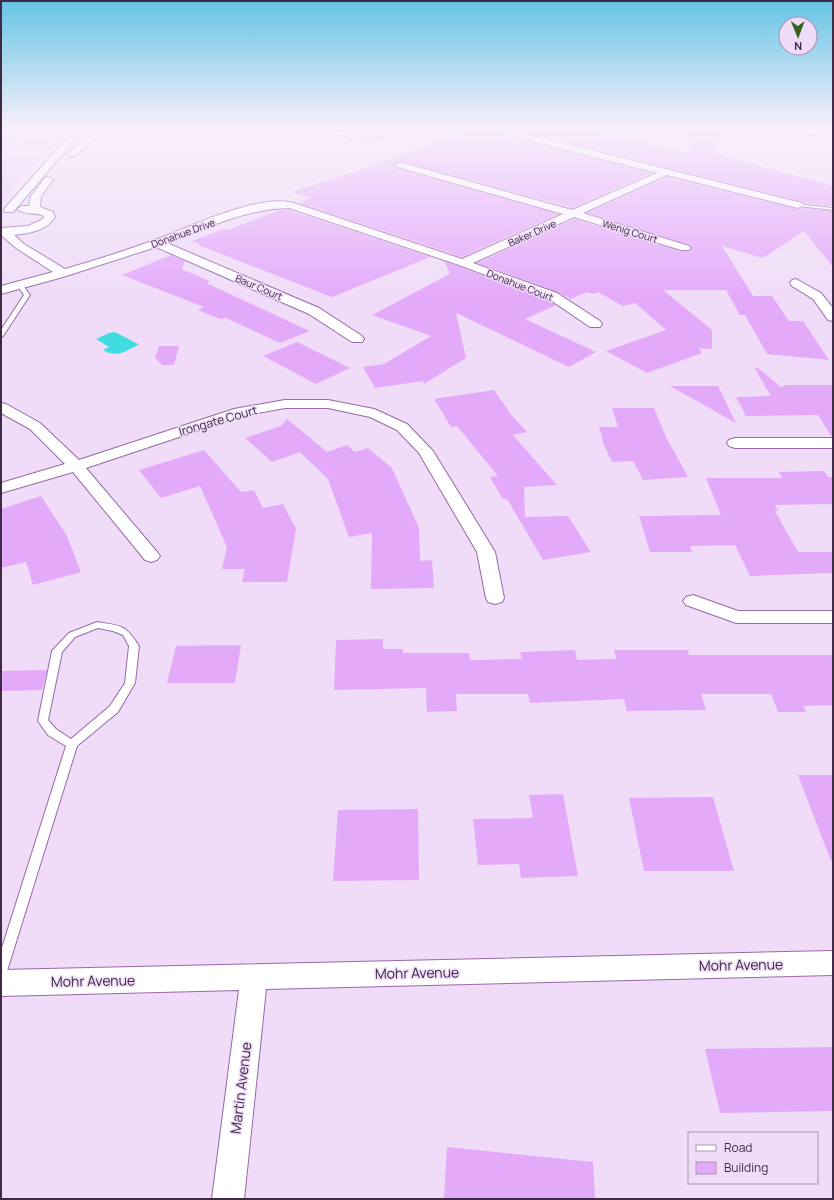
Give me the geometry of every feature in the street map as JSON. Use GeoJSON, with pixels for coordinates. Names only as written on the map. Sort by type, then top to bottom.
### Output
{"type":"FeatureCollection","features":[{"type":"Feature","properties":{"kind":"street"},"geometry":{"type":"LineString","coordinates":[[5,211],[30,184]]}},
{"type":"Feature","properties":{"kind":"street"},"geometry":{"type":"LineString","coordinates":[[34,209],[36,196],[46,184]]}},
{"type":"Feature","properties":{"kind":"street","name":"Wenig Court"},"geometry":{"type":"LineString","coordinates":[[467,184],[574,214],[685,248]]}},
{"type":"Feature","properties":{"kind":"street","name":"Baker Drive"},"geometry":{"type":"LineString","coordinates":[[463,263],[640,184]]}},
{"type":"Feature","properties":{"kind":"street"},"geometry":{"type":"LineString","coordinates":[[714,184],[798,205]]}},
{"type":"Feature","properties":{"kind":"street","name":"Donahue Drive"},"geometry":{"type":"LineString","coordinates":[[1,290],[63,273],[156,243],[253,207],[274,204],[290,205],[463,263]]}},
{"type":"Feature","properties":{"kind":"street"},"geometry":{"type":"LineString","coordinates":[[2,231],[20,230],[34,227],[45,223],[50,217],[46,212],[34,209],[5,211]]}},
{"type":"Feature","properties":{"kind":"street"},"geometry":{"type":"LineString","coordinates":[[34,227],[33,236],[43,259]]}},
{"type":"Feature","properties":{"kind":"street"},"geometry":{"type":"LineString","coordinates":[[2,231],[20,246],[43,259],[63,273]]}},
{"type":"Feature","properties":{"kind":"street","name":"Baur Court"},"geometry":{"type":"LineString","coordinates":[[156,243],[314,310],[357,339]]}},
{"type":"Feature","properties":{"kind":"street","name":"Donahue Court"},"geometry":{"type":"LineString","coordinates":[[463,263],[552,296],[595,324]]}},
{"type":"Feature","properties":{"kind":"street"},"geometry":{"type":"LineString","coordinates":[[796,283],[817,296],[833,317]]}},
{"type":"Feature","properties":{"kind":"street","name":"Irongate Court"},"geometry":{"type":"LineString","coordinates":[[1,488],[76,466],[247,411],[285,404],[328,404],[374,413],[402,427],[425,452],[486,552],[495,598]]}},
{"type":"Feature","properties":{"kind":"street"},"geometry":{"type":"LineString","coordinates":[[1,407],[35,426],[76,466],[151,556]]}},
{"type":"Feature","properties":{"kind":"street"},"geometry":{"type":"LineString","coordinates":[[735,443],[833,443]]}},
{"type":"Feature","properties":{"kind":"street"},"geometry":{"type":"LineString","coordinates":[[693,601],[736,617],[833,617]]}},
{"type":"Feature","properties":{"kind":"street","name":"Mohr Avenue"},"geometry":{"type":"LineString","coordinates":[[1,983],[833,963]]}},
{"type":"Feature","properties":{"kind":"street","name":"Martin Avenue"},"geometry":{"type":"LineString","coordinates":[[228,1199],[254,977]]}},
{"type":"Feature","properties":{"kind":"lane"},"geometry":{"type":"LineString","coordinates":[[798,205],[833,209]]}},
{"type":"Feature","properties":{"kind":"lane"},"geometry":{"type":"LineString","coordinates":[[1,335],[27,295],[20,285]]}},
{"type":"Feature","properties":{"kind":"lane"},"geometry":{"type":"LineString","coordinates":[[1,971],[72,744],[114,709],[130,683],[134,646],[126,634],[115,628],[97,625],[72,635],[57,651],[43,721],[52,732],[72,744]]}},
{"type":"Feature","properties":{"kind":"shaded area"},"geometry":{"type":"Polygon","coordinates":[[[1,184],[17,184],[1,201],[1,184]]]}},
{"type":"Feature","properties":{"kind":"shaded area"},"geometry":{"type":"Polygon","coordinates":[[[115,332],[138,345],[117,354],[112,354],[103,350],[109,347],[96,339],[115,332]]]}},
{"type":"Feature","properties":{"kind":"building"},"geometry":{"type":"Polygon","coordinates":[[[317,184],[453,184],[559,214],[462,257],[299,203],[311,198],[292,192],[317,184]]]}},
{"type":"Feature","properties":{"kind":"building"},"geometry":{"type":"Polygon","coordinates":[[[484,184],[627,184],[572,208],[484,184]]]}},
{"type":"Feature","properties":{"kind":"building"},"geometry":{"type":"Polygon","coordinates":[[[651,184],[696,184],[798,209],[833,211],[833,267],[804,231],[763,258],[722,246],[753,296],[772,296],[789,321],[803,321],[829,360],[767,354],[745,315],[740,315],[726,290],[663,290],[712,330],[712,349],[699,348],[702,353],[647,373],[606,351],[666,330],[635,303],[623,306],[598,292],[593,294],[587,292],[570,299],[558,292],[477,263],[574,219],[681,251],[690,251],[692,248],[689,245],[587,213],[651,184]]]}},
{"type":"Feature","properties":{"kind":"building"},"geometry":{"type":"Polygon","coordinates":[[[731,184],[826,184],[833,186],[833,206],[802,202],[731,184]]]}},
{"type":"Feature","properties":{"kind":"building"},"geometry":{"type":"Polygon","coordinates":[[[280,210],[289,210],[430,257],[332,297],[198,245],[200,244],[192,241],[224,229],[228,230],[280,210]]]}},
{"type":"Feature","properties":{"kind":"building"},"geometry":{"type":"Polygon","coordinates":[[[171,255],[185,261],[182,269],[209,281],[208,284],[310,331],[280,343],[226,318],[220,319],[198,310],[204,307],[122,275],[171,255]]]}},
{"type":"Feature","properties":{"kind":"building"},"geometry":{"type":"Polygon","coordinates":[[[444,261],[548,300],[556,305],[525,319],[596,352],[569,367],[456,313],[466,358],[424,384],[423,381],[375,388],[363,367],[384,364],[431,336],[372,315],[450,274],[444,261]]]}},
{"type":"Feature","properties":{"kind":"building"},"geometry":{"type":"Polygon","coordinates":[[[297,342],[350,368],[316,384],[263,356],[297,342]]]}},
{"type":"Feature","properties":{"kind":"building"},"geometry":{"type":"Polygon","coordinates":[[[159,346],[179,346],[174,365],[162,365],[155,358],[159,346]]]}},
{"type":"Feature","properties":{"kind":"building"},"geometry":{"type":"Polygon","coordinates":[[[757,367],[782,388],[781,387],[785,386],[784,385],[833,385],[833,436],[831,436],[818,415],[746,416],[736,397],[771,396],[755,369],[757,367]]]}},
{"type":"Feature","properties":{"kind":"building"},"geometry":{"type":"Polygon","coordinates":[[[670,386],[718,386],[736,423],[670,386]]]}},
{"type":"Feature","properties":{"kind":"building"},"geometry":{"type":"Polygon","coordinates":[[[494,390],[513,417],[527,432],[513,435],[557,485],[524,487],[525,517],[568,516],[591,552],[543,560],[507,499],[503,499],[490,477],[498,476],[457,426],[451,427],[434,399],[494,390]]]}},
{"type":"Feature","properties":{"kind":"building"},"geometry":{"type":"Polygon","coordinates":[[[612,408],[654,408],[666,437],[688,477],[643,480],[633,461],[612,462],[604,445],[599,427],[618,427],[612,408]]]}},
{"type":"Feature","properties":{"kind":"building"},"geometry":{"type":"Polygon","coordinates":[[[287,419],[327,452],[347,445],[355,452],[368,448],[392,468],[419,528],[420,561],[432,560],[434,588],[371,589],[372,533],[349,537],[328,479],[300,452],[272,462],[245,438],[281,426],[287,419]]]}},
{"type":"Feature","properties":{"kind":"building"},"geometry":{"type":"Polygon","coordinates":[[[204,450],[241,492],[254,490],[263,508],[283,504],[296,529],[287,582],[242,582],[245,569],[222,569],[227,547],[200,486],[161,498],[139,470],[204,450]]]}},
{"type":"Feature","properties":{"kind":"building"},"geometry":{"type":"Polygon","coordinates":[[[824,471],[828,477],[833,477],[833,504],[775,505],[778,511],[775,511],[798,552],[833,552],[833,573],[750,576],[735,545],[690,546],[692,552],[650,552],[639,516],[721,515],[706,478],[782,478],[779,472],[824,471]]]}},
{"type":"Feature","properties":{"kind":"building"},"geometry":{"type":"Polygon","coordinates":[[[41,496],[67,536],[81,572],[33,585],[26,562],[1,568],[1,509],[41,496]]]}},
{"type":"Feature","properties":{"kind":"building"},"geometry":{"type":"Polygon","coordinates":[[[383,639],[383,649],[403,649],[403,653],[469,653],[470,660],[522,659],[520,652],[575,650],[577,660],[616,659],[614,650],[688,650],[689,655],[833,655],[833,705],[803,706],[806,712],[778,712],[771,694],[701,694],[706,710],[627,711],[624,699],[530,703],[528,694],[456,694],[457,711],[427,712],[426,688],[334,690],[336,640],[383,639]]]}},
{"type":"Feature","properties":{"kind":"building"},"geometry":{"type":"Polygon","coordinates":[[[241,645],[235,683],[167,683],[176,646],[241,645]]]}},
{"type":"Feature","properties":{"kind":"building"},"geometry":{"type":"Polygon","coordinates":[[[47,670],[42,690],[1,691],[1,671],[47,670]]]}},
{"type":"Feature","properties":{"kind":"building"},"geometry":{"type":"Polygon","coordinates":[[[798,775],[833,775],[833,861],[831,861],[798,775]]]}},
{"type":"Feature","properties":{"kind":"building"},"geometry":{"type":"Polygon","coordinates":[[[563,794],[578,876],[521,878],[519,864],[478,865],[473,819],[533,818],[529,795],[563,794]]]}},
{"type":"Feature","properties":{"kind":"building"},"geometry":{"type":"Polygon","coordinates":[[[713,797],[734,871],[644,871],[629,798],[713,797]]]}},
{"type":"Feature","properties":{"kind":"building"},"geometry":{"type":"Polygon","coordinates":[[[418,809],[419,880],[333,881],[338,810],[418,809]]]}},
{"type":"Feature","properties":{"kind":"building"},"geometry":{"type":"Polygon","coordinates":[[[833,1047],[833,1111],[720,1113],[705,1049],[833,1047]]]}},
{"type":"Feature","properties":{"kind":"building"},"geometry":{"type":"Polygon","coordinates":[[[447,1147],[593,1162],[595,1199],[444,1199],[447,1147]]]}}]}
